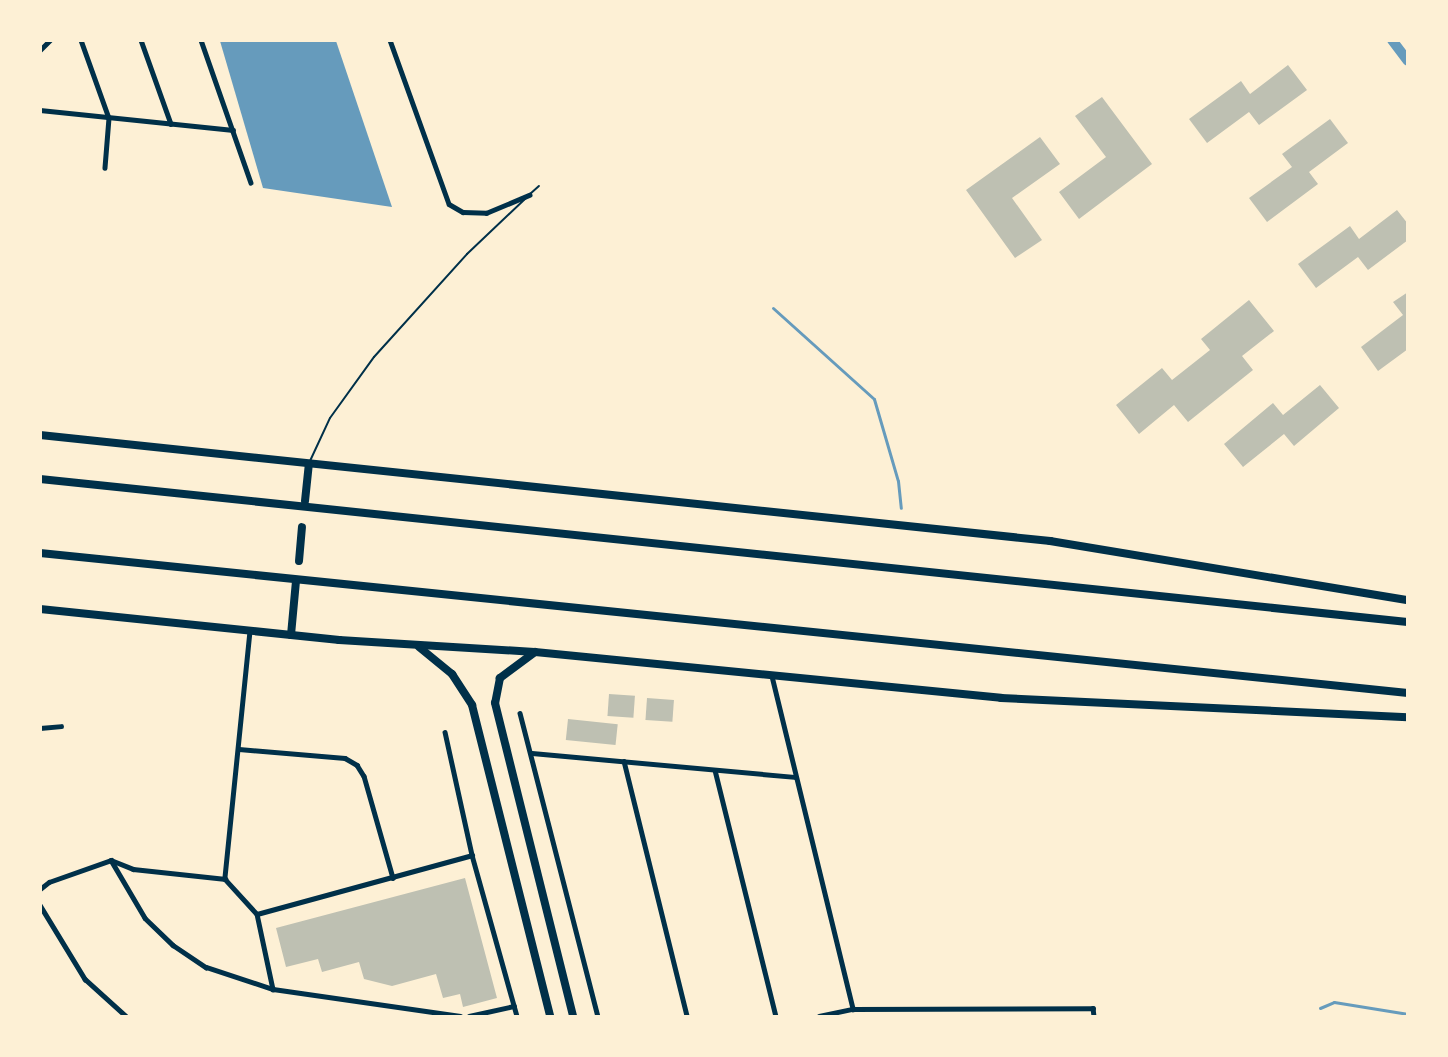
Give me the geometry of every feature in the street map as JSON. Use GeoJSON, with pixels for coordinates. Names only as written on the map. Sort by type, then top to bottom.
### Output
{"type":"FeatureCollection","features":[{"type":"Feature","properties":{"kind":"highway"},"geometry":{"type":"LineString","coordinates":[[40,479],[1407,622]]}},
{"type":"Feature","properties":{"kind":"highway"},"geometry":{"type":"LineString","coordinates":[[40,553],[1404,692]]}},
{"type":"Feature","properties":{"kind":"main road"},"geometry":{"type":"LineString","coordinates":[[40,435],[1064,543],[1407,600]]}},
{"type":"Feature","properties":{"kind":"main road"},"geometry":{"type":"LineString","coordinates":[[305,501],[309,464]]}},
{"type":"Feature","properties":{"kind":"main road"},"geometry":{"type":"LineString","coordinates":[[299,561],[302,527]]}},
{"type":"Feature","properties":{"kind":"main road"},"geometry":{"type":"LineString","coordinates":[[291,634],[296,581]]}},
{"type":"Feature","properties":{"kind":"main road"},"geometry":{"type":"LineString","coordinates":[[40,609],[418,646],[535,652],[1001,698],[1403,717]]}},
{"type":"Feature","properties":{"kind":"main road"},"geometry":{"type":"LineString","coordinates":[[418,646],[452,674],[472,705],[550,1017]]}},
{"type":"Feature","properties":{"kind":"main road"},"geometry":{"type":"LineString","coordinates":[[535,652],[500,678],[495,703],[573,1017]]}},
{"type":"Feature","properties":{"kind":"street"},"geometry":{"type":"LineString","coordinates":[[40,50],[50,40]]}},
{"type":"Feature","properties":{"kind":"street"},"geometry":{"type":"LineString","coordinates":[[81,40],[109,118],[105,168]]}},
{"type":"Feature","properties":{"kind":"street"},"geometry":{"type":"LineString","coordinates":[[141,40],[171,124]]}},
{"type":"Feature","properties":{"kind":"street"},"geometry":{"type":"LineString","coordinates":[[201,40],[251,183]]}},
{"type":"Feature","properties":{"kind":"street"},"geometry":{"type":"LineString","coordinates":[[390,40],[449,204],[463,212],[486,213],[529,195]]}},
{"type":"Feature","properties":{"kind":"street"},"geometry":{"type":"LineString","coordinates":[[40,110],[233,130]]}},
{"type":"Feature","properties":{"kind":"street"},"geometry":{"type":"LineString","coordinates":[[225,879],[250,631]]}},
{"type":"Feature","properties":{"kind":"street"},"geometry":{"type":"LineString","coordinates":[[772,676],[794,777],[853,1009]]}},
{"type":"Feature","properties":{"kind":"street"},"geometry":{"type":"LineString","coordinates":[[520,713],[598,1017]]}},
{"type":"Feature","properties":{"kind":"street"},"geometry":{"type":"LineString","coordinates":[[40,728],[60,726]]}},
{"type":"Feature","properties":{"kind":"street"},"geometry":{"type":"LineString","coordinates":[[445,732],[472,855],[517,1017]]}},
{"type":"Feature","properties":{"kind":"street"},"geometry":{"type":"LineString","coordinates":[[239,749],[345,758],[357,765],[364,776],[393,878]]}},
{"type":"Feature","properties":{"kind":"street"},"geometry":{"type":"LineString","coordinates":[[532,753],[794,777]]}},
{"type":"Feature","properties":{"kind":"street"},"geometry":{"type":"LineString","coordinates":[[624,762],[687,1017]]}},
{"type":"Feature","properties":{"kind":"street"},"geometry":{"type":"LineString","coordinates":[[715,770],[776,1017]]}},
{"type":"Feature","properties":{"kind":"street"},"geometry":{"type":"LineString","coordinates":[[257,914],[472,855]]}},
{"type":"Feature","properties":{"kind":"street"},"geometry":{"type":"LineString","coordinates":[[111,860],[146,918],[180,951],[227,976],[273,989],[460,1017]]}},
{"type":"Feature","properties":{"kind":"street"},"geometry":{"type":"LineString","coordinates":[[40,889],[49,882],[111,860],[133,869],[225,879],[257,914],[273,989]]}},
{"type":"Feature","properties":{"kind":"street"},"geometry":{"type":"LineString","coordinates":[[40,905],[85,979],[126,1017]]}},
{"type":"Feature","properties":{"kind":"street"},"geometry":{"type":"LineString","coordinates":[[469,1017],[514,1006]]}},
{"type":"Feature","properties":{"kind":"street"},"geometry":{"type":"LineString","coordinates":[[1046,1008],[1046,1017]]}},
{"type":"Feature","properties":{"kind":"street"},"geometry":{"type":"LineString","coordinates":[[819,1017],[853,1009],[1046,1008],[1093,1008],[1094,1017]]}},
{"type":"Feature","properties":{"kind":"lane"},"geometry":{"type":"LineString","coordinates":[[309,464],[330,418],[374,357],[467,254],[539,186]]}},
{"type":"Feature","properties":{"kind":"water"},"geometry":{"type":"Polygon","coordinates":[[[220,41],[336,41],[392,207],[263,188],[220,41]]]}},
{"type":"Feature","properties":{"kind":"building"},"geometry":{"type":"Polygon","coordinates":[[[1288,65],[1307,90],[1259,125],[1249,112],[1207,143],[1189,119],[1241,81],[1250,94],[1288,65]]]}},
{"type":"Feature","properties":{"kind":"building"},"geometry":{"type":"Polygon","coordinates":[[[1102,97],[1152,164],[1079,219],[1059,192],[1106,157],[1075,116],[1102,97]]]}},
{"type":"Feature","properties":{"kind":"building"},"geometry":{"type":"Polygon","coordinates":[[[1330,119],[1348,143],[1309,172],[1318,184],[1267,222],[1249,198],[1292,167],[1282,154],[1330,119]]]}},
{"type":"Feature","properties":{"kind":"building"},"geometry":{"type":"Polygon","coordinates":[[[1040,137],[1060,164],[1012,198],[1042,240],[1015,258],[966,190],[1040,137]]]}},
{"type":"Feature","properties":{"kind":"building"},"geometry":{"type":"Polygon","coordinates":[[[1397,210],[1408,224],[1408,240],[1368,270],[1358,257],[1316,288],[1298,264],[1350,226],[1359,239],[1397,210]]]}},
{"type":"Feature","properties":{"kind":"building"},"geometry":{"type":"Polygon","coordinates":[[[1408,292],[1408,349],[1378,371],[1361,347],[1403,315],[1393,302],[1408,292]]]}},
{"type":"Feature","properties":{"kind":"building"},"geometry":{"type":"Polygon","coordinates":[[[1249,300],[1274,331],[1242,356],[1253,370],[1188,422],[1174,405],[1139,434],[1116,405],[1162,368],[1172,380],[1210,350],[1201,339],[1249,300]]]}},
{"type":"Feature","properties":{"kind":"building"},"geometry":{"type":"Polygon","coordinates":[[[1320,385],[1339,408],[1294,446],[1284,434],[1243,467],[1224,444],[1273,403],[1283,415],[1320,385]]]}},
{"type":"Feature","properties":{"kind":"building"},"geometry":{"type":"Polygon","coordinates":[[[609,694],[635,696],[633,718],[607,716],[609,694]]]}},
{"type":"Feature","properties":{"kind":"building"},"geometry":{"type":"Polygon","coordinates":[[[647,698],[674,700],[672,722],[645,720],[647,698]]]}},
{"type":"Feature","properties":{"kind":"building"},"geometry":{"type":"Polygon","coordinates":[[[568,719],[618,724],[616,745],[566,740],[568,719]]]}},
{"type":"Feature","properties":{"kind":"building"},"geometry":{"type":"Polygon","coordinates":[[[465,878],[497,998],[463,1007],[460,994],[443,998],[436,974],[392,986],[364,979],[359,962],[322,972],[318,959],[286,967],[276,928],[465,878]]]}},
{"type":"Feature","properties":{"kind":"waterway"},"geometry":{"type":"LineString","coordinates":[[1392,40],[1408,61]]}},
{"type":"Feature","properties":{"kind":"waterway"},"geometry":{"type":"LineString","coordinates":[[773,308],[874,399],[898,481],[901,508]]}},
{"type":"Feature","properties":{"kind":"waterway"},"geometry":{"type":"LineString","coordinates":[[1320,1008],[1334,1002],[1408,1014]]}}]}
